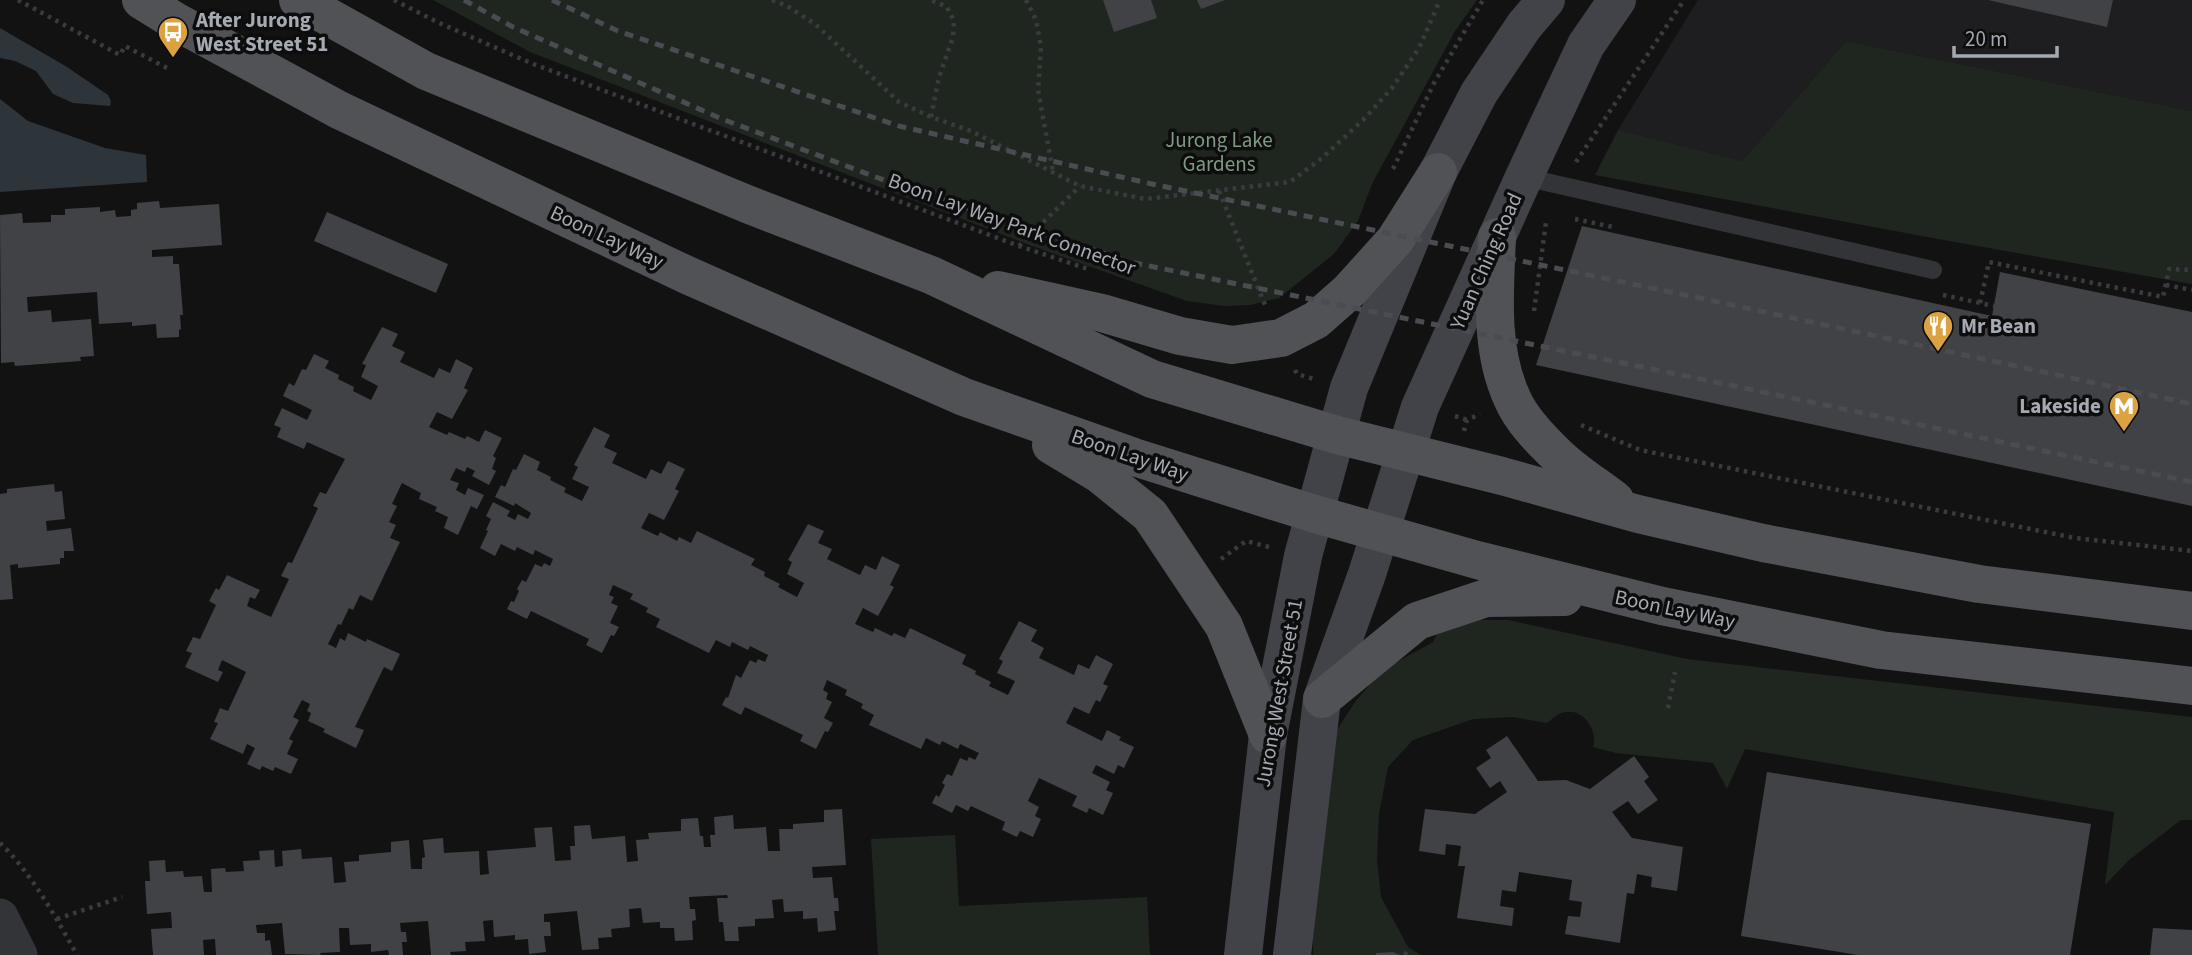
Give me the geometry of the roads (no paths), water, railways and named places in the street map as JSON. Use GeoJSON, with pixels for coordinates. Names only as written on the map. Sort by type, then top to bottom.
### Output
{"type":"FeatureCollection","features":[{"type":"Feature","properties":{"kind":"main road","name":"Boon Lay Way"},"geometry":{"type":"LineString","coordinates":[[141,0],[339,110],[687,275],[964,397],[1134,457],[1315,514],[1612,596],[1881,650],[2192,686]]}},
{"type":"Feature","properties":{"kind":"main road"},"geometry":{"type":"LineString","coordinates":[[298,0],[426,71],[747,204],[931,275],[1152,379],[1337,435],[1514,479],[1637,514],[1763,543],[1979,584],[2192,611]]}},
{"type":"Feature","properties":{"kind":"main road"},"geometry":{"type":"LineString","coordinates":[[931,275],[1102,313],[1180,336],[1232,345],[1280,338],[1316,320],[1349,291],[1395,240],[1438,173]]}},
{"type":"Feature","properties":{"kind":"main road"},"geometry":{"type":"LineString","coordinates":[[1497,237],[1494,312],[1501,366],[1512,399],[1534,431],[1560,458],[1637,514]]}},
{"type":"Feature","properties":{"kind":"main road"},"geometry":{"type":"LineString","coordinates":[[964,397],[1040,438],[1098,474],[1150,515],[1224,626],[1268,735]]}},
{"type":"Feature","properties":{"kind":"main road"},"geometry":{"type":"LineString","coordinates":[[1322,699],[1416,621],[1486,598],[1612,596]]}},
{"type":"Feature","properties":{"kind":"street"},"geometry":{"type":"LineString","coordinates":[[1337,435],[1349,388],[1438,173],[1479,93],[1524,26],[1546,0]]}},
{"type":"Feature","properties":{"kind":"street","name":"Yuan Ching Road"},"geometry":{"type":"LineString","coordinates":[[1380,532],[1420,407],[1586,45],[1617,0]]}},
{"type":"Feature","properties":{"kind":"street","name":"Jurong West Street 51"},"geometry":{"type":"LineString","coordinates":[[1243,955],[1268,735],[1303,556],[1337,435]]}},
{"type":"Feature","properties":{"kind":"street","name":"Jurong West Street 51"},"geometry":{"type":"LineString","coordinates":[[1292,955],[1322,699],[1380,532]]}},
{"type":"Feature","properties":{"kind":"street"},"geometry":{"type":"LineString","coordinates":[[0,917],[19,955]]}},
{"type":"Feature","properties":{"kind":"lane"},"geometry":{"type":"LineString","coordinates":[[1524,177],[1933,270]]}},
{"type":"Feature","properties":{"kind":"railway"},"geometry":{"type":"LineString","coordinates":[[464,0],[513,27],[722,119],[889,182],[1130,262],[2192,482]]}},
{"type":"Feature","properties":{"kind":"railway"},"geometry":{"type":"LineString","coordinates":[[552,0],[618,31],[899,126],[1152,184],[2192,404]]}},
{"type":"Feature","properties":{"kind":"place","name":"After Jurong West Street 51"},"geometry":{"type":"Point","coordinates":[173,59]}},
{"type":"Feature","properties":{"kind":"place","name":"Mr Bean"},"geometry":{"type":"Point","coordinates":[1938,353]}},
{"type":"Feature","properties":{"kind":"place","name":"Lakeside"},"geometry":{"type":"Point","coordinates":[2124,433]}},
{"type":"Feature","properties":{"kind":"park label","name":"Jurong Lake Gardens"},"geometry":{"type":"Point","coordinates":[1219,152]}}]}
